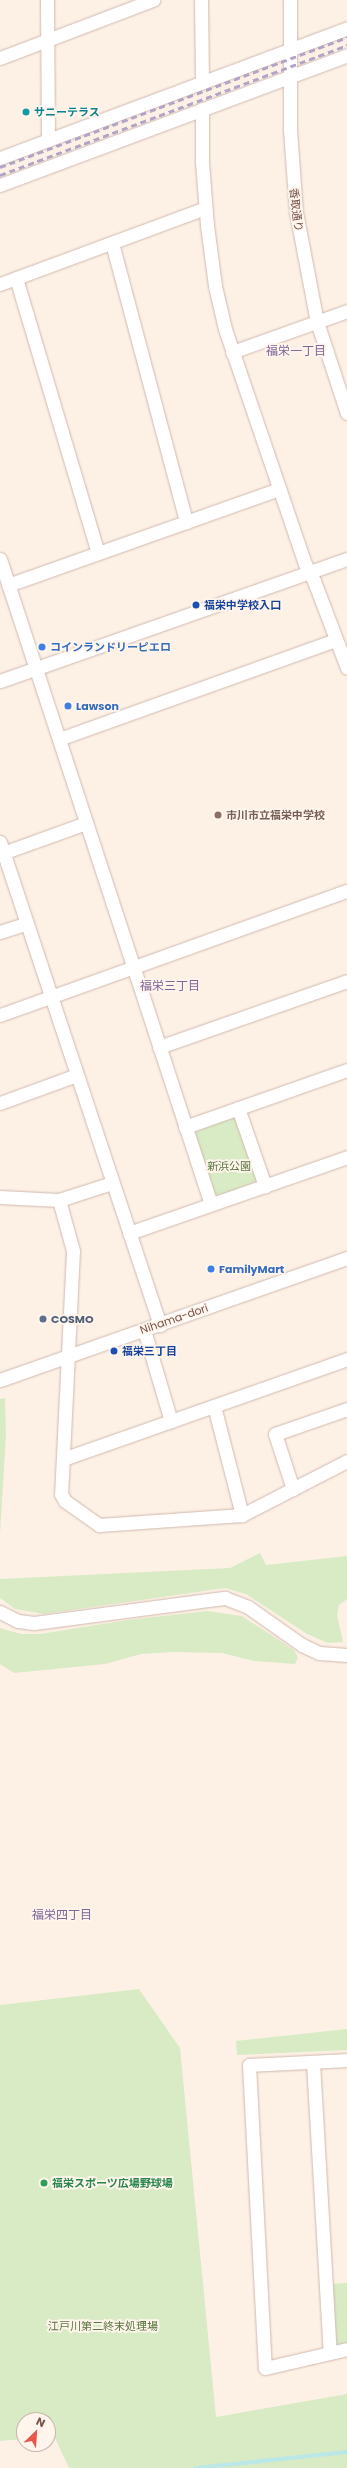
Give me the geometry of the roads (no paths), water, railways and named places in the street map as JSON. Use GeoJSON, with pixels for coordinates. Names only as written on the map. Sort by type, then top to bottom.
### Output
{"type":"FeatureCollection","features":[{"type":"Feature","properties":{"kind":"street"},"geometry":{"type":"LineString","coordinates":[[47,0],[48,140]]}},
{"type":"Feature","properties":{"kind":"street"},"geometry":{"type":"LineString","coordinates":[[0,58],[47,40],[124,6],[153,0]]}},
{"type":"Feature","properties":{"kind":"street"},"geometry":{"type":"LineString","coordinates":[[202,0],[202,82]]}},
{"type":"Feature","properties":{"kind":"street","name":"香取通り"},"geometry":{"type":"LineString","coordinates":[[290,0],[291,146],[295,206],[307,277],[317,322],[347,413]]}},
{"type":"Feature","properties":{"kind":"street"},"geometry":{"type":"LineString","coordinates":[[0,158],[347,28]]}},
{"type":"Feature","properties":{"kind":"street"},"geometry":{"type":"LineString","coordinates":[[0,185],[347,55]]}},
{"type":"Feature","properties":{"kind":"street"},"geometry":{"type":"LineString","coordinates":[[202,109],[205,208],[215,286],[232,352],[279,489],[347,668]]}},
{"type":"Feature","properties":{"kind":"street"},"geometry":{"type":"LineString","coordinates":[[0,284],[205,208]]}},
{"type":"Feature","properties":{"kind":"street"},"geometry":{"type":"LineString","coordinates":[[112,243],[186,522]]}},
{"type":"Feature","properties":{"kind":"street"},"geometry":{"type":"LineString","coordinates":[[16,278],[98,553]]}},
{"type":"Feature","properties":{"kind":"street"},"geometry":{"type":"LineString","coordinates":[[232,352],[347,311]]}},
{"type":"Feature","properties":{"kind":"street"},"geometry":{"type":"LineString","coordinates":[[8,585],[279,489]]}},
{"type":"Feature","properties":{"kind":"street"},"geometry":{"type":"LineString","coordinates":[[0,559],[211,1204]]}},
{"type":"Feature","properties":{"kind":"street"},"geometry":{"type":"LineString","coordinates":[[0,681],[347,559]]}},
{"type":"Feature","properties":{"kind":"street"},"geometry":{"type":"LineString","coordinates":[[58,739],[336,640]]}},
{"type":"Feature","properties":{"kind":"street"},"geometry":{"type":"LineString","coordinates":[[86,823],[1,850],[27,923],[160,1325]]}},
{"type":"Feature","properties":{"kind":"street"},"geometry":{"type":"LineString","coordinates":[[0,1015],[347,891]]}},
{"type":"Feature","properties":{"kind":"street"},"geometry":{"type":"LineString","coordinates":[[0,932],[27,923]]}},
{"type":"Feature","properties":{"kind":"street"},"geometry":{"type":"LineString","coordinates":[[159,1047],[347,981]]}},
{"type":"Feature","properties":{"kind":"street"},"geometry":{"type":"LineString","coordinates":[[185,1127],[347,1070]]}},
{"type":"Feature","properties":{"kind":"street"},"geometry":{"type":"LineString","coordinates":[[0,1103],[77,1075]]}},
{"type":"Feature","properties":{"kind":"street"},"geometry":{"type":"LineString","coordinates":[[238,1108],[265,1186]]}},
{"type":"Feature","properties":{"kind":"street"},"geometry":{"type":"LineString","coordinates":[[129,1233],[347,1157]]}},
{"type":"Feature","properties":{"kind":"street"},"geometry":{"type":"LineString","coordinates":[[0,1197],[59,1200],[112,1183]]}},
{"type":"Feature","properties":{"kind":"street"},"geometry":{"type":"LineString","coordinates":[[59,1200],[72,1251],[63,1459],[62,1494],[64,1501],[99,1525],[242,1515],[347,1461]]}},
{"type":"Feature","properties":{"kind":"street","name":"Nihama-dori"},"geometry":{"type":"LineString","coordinates":[[0,1380],[347,1258]]}},
{"type":"Feature","properties":{"kind":"street"},"geometry":{"type":"LineString","coordinates":[[144,1330],[171,1421]]}},
{"type":"Feature","properties":{"kind":"street"},"geometry":{"type":"LineString","coordinates":[[63,1459],[347,1359]]}},
{"type":"Feature","properties":{"kind":"street"},"geometry":{"type":"LineString","coordinates":[[214,1406],[242,1515]]}},
{"type":"Feature","properties":{"kind":"street"},"geometry":{"type":"LineString","coordinates":[[293,1489],[275,1434],[347,1409]]}},
{"type":"Feature","properties":{"kind":"street"},"geometry":{"type":"LineString","coordinates":[[0,1612],[18,1621],[34,1622],[225,1598],[248,1607],[302,1645],[319,1653],[347,1655]]}},
{"type":"Feature","properties":{"kind":"street"},"geometry":{"type":"LineString","coordinates":[[347,2060],[249,2065],[265,2368],[347,2349]]}},
{"type":"Feature","properties":{"kind":"street"},"geometry":{"type":"LineString","coordinates":[[313,2062],[330,2353]]}},
{"type":"Feature","properties":{"kind":"waterway"},"geometry":{"type":"LineString","coordinates":[[196,2468],[347,2452]]}},
{"type":"Feature","properties":{"kind":"railway"},"geometry":{"type":"LineString","coordinates":[[0,167],[347,37]]}},
{"type":"Feature","properties":{"kind":"railway"},"geometry":{"type":"LineString","coordinates":[[0,175],[347,45]]}},
{"type":"Feature","properties":{"kind":"place","name":"サニーテラス"},"geometry":{"type":"Point","coordinates":[26,112]}},
{"type":"Feature","properties":{"kind":"place","name":"福栄中学校入口"},"geometry":{"type":"Point","coordinates":[196,605]}},
{"type":"Feature","properties":{"kind":"place","name":"コインランドリーピエロ"},"geometry":{"type":"Point","coordinates":[42,647]}},
{"type":"Feature","properties":{"kind":"place","name":"Lawson"},"geometry":{"type":"Point","coordinates":[68,706]}},
{"type":"Feature","properties":{"kind":"place","name":"市川市立福栄中学校"},"geometry":{"type":"Point","coordinates":[218,815]}},
{"type":"Feature","properties":{"kind":"place","name":"FamilyMart"},"geometry":{"type":"Point","coordinates":[211,1269]}},
{"type":"Feature","properties":{"kind":"place","name":"COSMO"},"geometry":{"type":"Point","coordinates":[43,1319]}},
{"type":"Feature","properties":{"kind":"place","name":"福栄三丁目"},"geometry":{"type":"Point","coordinates":[114,1351]}},
{"type":"Feature","properties":{"kind":"place","name":"福栄スポーツ広場野球場"},"geometry":{"type":"Point","coordinates":[44,2183]}},
{"type":"Feature","properties":{"kind":"district","name":"福栄一丁目"},"geometry":{"type":"Point","coordinates":[296,351]}},
{"type":"Feature","properties":{"kind":"district","name":"福栄三丁目"},"geometry":{"type":"Point","coordinates":[170,986]}},
{"type":"Feature","properties":{"kind":"district","name":"福栄四丁目"},"geometry":{"type":"Point","coordinates":[62,1915]}},
{"type":"Feature","properties":{"kind":"park label","name":"新浜公園"},"geometry":{"type":"Point","coordinates":[229,1166]}},
{"type":"Feature","properties":{"kind":"park label","name":"江戸川第二終末処理場"},"geometry":{"type":"Point","coordinates":[103,2326]}}]}
